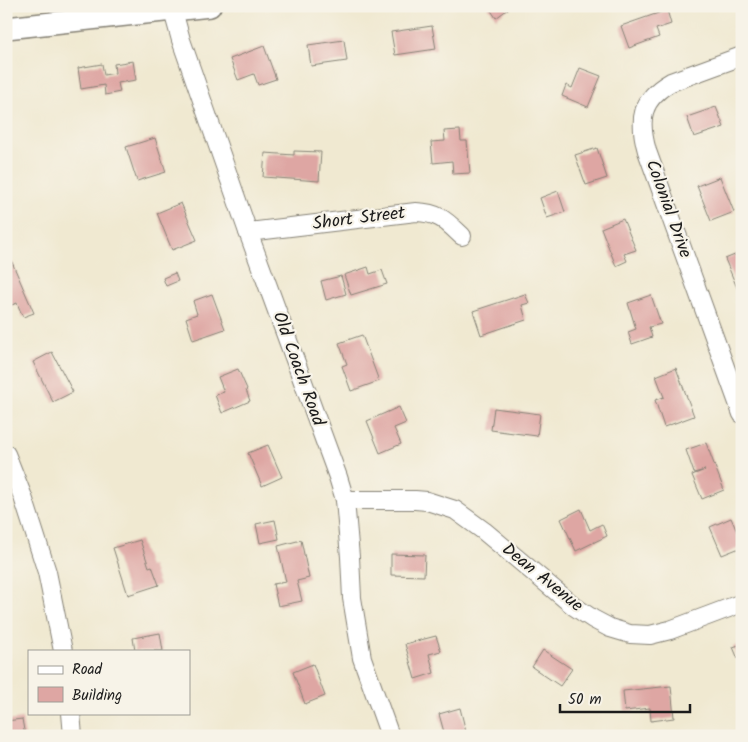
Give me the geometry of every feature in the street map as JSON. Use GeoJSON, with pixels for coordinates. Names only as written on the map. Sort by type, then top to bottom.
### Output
{"type":"FeatureCollection","features":[{"type":"Feature","properties":{"kind":"street"},"geometry":{"type":"LineString","coordinates":[[6,28],[210,6]]}},
{"type":"Feature","properties":{"kind":"street","name":"Old Coach Road"},"geometry":{"type":"LineString","coordinates":[[173,11],[181,40],[248,232],[345,500],[352,598],[362,658],[390,736]]}},
{"type":"Feature","properties":{"kind":"street","name":"Colonial Drive"},"geometry":{"type":"LineString","coordinates":[[742,56],[671,82],[662,88],[647,105],[643,115],[642,127],[647,151],[742,414]]}},
{"type":"Feature","properties":{"kind":"street","name":"Short Street"},"geometry":{"type":"LineString","coordinates":[[248,232],[428,212],[444,218],[462,236]]}},
{"type":"Feature","properties":{"kind":"street"},"geometry":{"type":"LineString","coordinates":[[6,454],[24,496],[47,572],[63,650]]}},
{"type":"Feature","properties":{"kind":"street","name":"Dean Avenue"},"geometry":{"type":"LineString","coordinates":[[345,500],[427,501],[454,510],[484,531],[575,607],[610,628],[630,634],[650,635],[670,630],[742,603]]}},
{"type":"Feature","properties":{"kind":"street"},"geometry":{"type":"LineString","coordinates":[[71,714],[73,736]]}},
{"type":"Feature","properties":{"kind":"building"},"geometry":{"type":"Polygon","coordinates":[[[488,6],[512,6],[496,18],[488,6]]]}},
{"type":"Feature","properties":{"kind":"building"},"geometry":{"type":"Polygon","coordinates":[[[667,10],[671,24],[656,29],[659,37],[629,48],[621,26],[667,10]]]}},
{"type":"Feature","properties":{"kind":"building"},"geometry":{"type":"Polygon","coordinates":[[[432,26],[436,49],[395,55],[391,32],[432,26]]]}},
{"type":"Feature","properties":{"kind":"building"},"geometry":{"type":"Polygon","coordinates":[[[344,40],[347,61],[311,66],[308,45],[344,40]]]}},
{"type":"Feature","properties":{"kind":"building"},"geometry":{"type":"Polygon","coordinates":[[[264,46],[276,79],[258,85],[254,74],[238,80],[230,59],[264,46]]]}},
{"type":"Feature","properties":{"kind":"building"},"geometry":{"type":"Polygon","coordinates":[[[133,61],[136,80],[118,83],[120,92],[105,95],[104,85],[81,89],[78,68],[102,64],[104,75],[115,73],[114,64],[133,61]]]}},
{"type":"Feature","properties":{"kind":"building"},"geometry":{"type":"Polygon","coordinates":[[[580,68],[601,76],[588,107],[562,96],[566,85],[572,88],[580,68]]]}},
{"type":"Feature","properties":{"kind":"building"},"geometry":{"type":"Polygon","coordinates":[[[716,107],[724,127],[694,137],[687,117],[716,107]]]}},
{"type":"Feature","properties":{"kind":"building"},"geometry":{"type":"Polygon","coordinates":[[[460,130],[461,141],[467,141],[470,173],[453,174],[452,161],[433,163],[431,142],[445,141],[444,131],[460,130]]]}},
{"type":"Feature","properties":{"kind":"building"},"geometry":{"type":"Polygon","coordinates":[[[155,138],[166,172],[137,181],[126,147],[155,138]]]}},
{"type":"Feature","properties":{"kind":"building"},"geometry":{"type":"Polygon","coordinates":[[[597,148],[607,178],[586,185],[575,155],[597,148]]]}},
{"type":"Feature","properties":{"kind":"building"},"geometry":{"type":"Polygon","coordinates":[[[294,151],[321,152],[319,181],[263,177],[265,153],[294,155],[294,151]]]}},
{"type":"Feature","properties":{"kind":"building"},"geometry":{"type":"Polygon","coordinates":[[[720,177],[734,212],[711,221],[697,186],[720,177]]]}},
{"type":"Feature","properties":{"kind":"building"},"geometry":{"type":"Polygon","coordinates":[[[558,191],[565,212],[547,218],[540,198],[558,191]]]}},
{"type":"Feature","properties":{"kind":"building"},"geometry":{"type":"Polygon","coordinates":[[[181,203],[197,240],[172,250],[157,213],[181,203]]]}},
{"type":"Feature","properties":{"kind":"building"},"geometry":{"type":"Polygon","coordinates":[[[623,219],[636,250],[624,254],[627,261],[616,266],[601,228],[623,219]]]}},
{"type":"Feature","properties":{"kind":"building"},"geometry":{"type":"Polygon","coordinates":[[[742,252],[742,294],[740,295],[725,259],[742,252]]]}},
{"type":"Feature","properties":{"kind":"building"},"geometry":{"type":"Polygon","coordinates":[[[11,260],[34,313],[23,317],[17,303],[6,307],[6,263],[11,260]]]}},
{"type":"Feature","properties":{"kind":"building"},"geometry":{"type":"Polygon","coordinates":[[[368,267],[370,274],[382,270],[387,284],[351,295],[344,275],[368,267]]]}},
{"type":"Feature","properties":{"kind":"building"},"geometry":{"type":"Polygon","coordinates":[[[175,273],[178,281],[166,286],[163,278],[175,273]]]}},
{"type":"Feature","properties":{"kind":"building"},"geometry":{"type":"Polygon","coordinates":[[[341,276],[346,294],[326,300],[321,281],[341,276]]]}},
{"type":"Feature","properties":{"kind":"building"},"geometry":{"type":"Polygon","coordinates":[[[212,294],[225,329],[193,340],[186,318],[197,314],[193,301],[212,294]]]}},
{"type":"Feature","properties":{"kind":"building"},"geometry":{"type":"Polygon","coordinates":[[[525,294],[529,303],[522,305],[526,320],[481,335],[473,311],[525,294]]]}},
{"type":"Feature","properties":{"kind":"building"},"geometry":{"type":"Polygon","coordinates":[[[651,295],[661,324],[649,327],[652,337],[632,344],[628,332],[636,329],[628,303],[651,295]]]}},
{"type":"Feature","properties":{"kind":"building"},"geometry":{"type":"Polygon","coordinates":[[[362,335],[379,381],[351,391],[342,366],[347,364],[339,343],[362,335]]]}},
{"type":"Feature","properties":{"kind":"building"},"geometry":{"type":"Polygon","coordinates":[[[52,352],[73,392],[53,402],[33,362],[52,352]]]}},
{"type":"Feature","properties":{"kind":"building"},"geometry":{"type":"Polygon","coordinates":[[[676,368],[694,416],[664,427],[655,400],[664,397],[656,376],[676,368]]]}},
{"type":"Feature","properties":{"kind":"building"},"geometry":{"type":"Polygon","coordinates":[[[238,369],[250,401],[222,413],[215,395],[224,392],[218,377],[238,369]]]}},
{"type":"Feature","properties":{"kind":"building"},"geometry":{"type":"Polygon","coordinates":[[[399,407],[406,423],[394,428],[401,444],[380,453],[367,421],[399,407]]]}},
{"type":"Feature","properties":{"kind":"building"},"geometry":{"type":"Polygon","coordinates":[[[494,408],[540,414],[537,436],[491,430],[494,408]]]}},
{"type":"Feature","properties":{"kind":"building"},"geometry":{"type":"Polygon","coordinates":[[[706,443],[724,490],[702,499],[692,475],[705,470],[694,473],[686,450],[706,443]]]}},
{"type":"Feature","properties":{"kind":"building"},"geometry":{"type":"Polygon","coordinates":[[[268,445],[282,477],[262,486],[248,453],[268,445]]]}},
{"type":"Feature","properties":{"kind":"building"},"geometry":{"type":"Polygon","coordinates":[[[581,509],[590,530],[602,524],[607,536],[576,551],[561,519],[581,509]]]}},
{"type":"Feature","properties":{"kind":"building"},"geometry":{"type":"Polygon","coordinates":[[[731,518],[742,547],[722,555],[710,527],[731,518]]]}},
{"type":"Feature","properties":{"kind":"building"},"geometry":{"type":"Polygon","coordinates":[[[275,520],[279,539],[260,543],[256,524],[275,520]]]}},
{"type":"Feature","properties":{"kind":"building"},"geometry":{"type":"Polygon","coordinates":[[[140,540],[149,567],[152,566],[159,585],[128,595],[113,548],[140,540]]]}},
{"type":"Feature","properties":{"kind":"building"},"geometry":{"type":"Polygon","coordinates":[[[301,540],[309,578],[297,581],[302,601],[278,606],[273,584],[286,582],[278,546],[301,540]]]}},
{"type":"Feature","properties":{"kind":"building"},"geometry":{"type":"Polygon","coordinates":[[[391,554],[425,555],[424,576],[391,575],[391,554]]]}},
{"type":"Feature","properties":{"kind":"building"},"geometry":{"type":"Polygon","coordinates":[[[160,633],[163,650],[135,650],[133,638],[160,633]]]}},
{"type":"Feature","properties":{"kind":"building"},"geometry":{"type":"Polygon","coordinates":[[[436,636],[441,651],[429,654],[434,673],[415,679],[405,644],[436,636]]]}},
{"type":"Feature","properties":{"kind":"building"},"geometry":{"type":"Polygon","coordinates":[[[742,644],[742,658],[738,659],[733,647],[742,644]]]}},
{"type":"Feature","properties":{"kind":"building"},"geometry":{"type":"Polygon","coordinates":[[[543,650],[572,669],[560,686],[532,667],[543,650]]]}},
{"type":"Feature","properties":{"kind":"building"},"geometry":{"type":"Polygon","coordinates":[[[6,652],[10,663],[6,664],[6,652]]]}},
{"type":"Feature","properties":{"kind":"building"},"geometry":{"type":"Polygon","coordinates":[[[313,664],[325,696],[305,704],[293,672],[313,664]]]}},
{"type":"Feature","properties":{"kind":"building"},"geometry":{"type":"Polygon","coordinates":[[[671,686],[674,718],[651,721],[650,708],[625,711],[623,691],[671,686]]]}},
{"type":"Feature","properties":{"kind":"building"},"geometry":{"type":"Polygon","coordinates":[[[460,708],[467,736],[445,736],[439,714],[460,708]]]}},
{"type":"Feature","properties":{"kind":"building"},"geometry":{"type":"Polygon","coordinates":[[[22,719],[25,736],[6,736],[6,721],[22,719]]]}}]}
